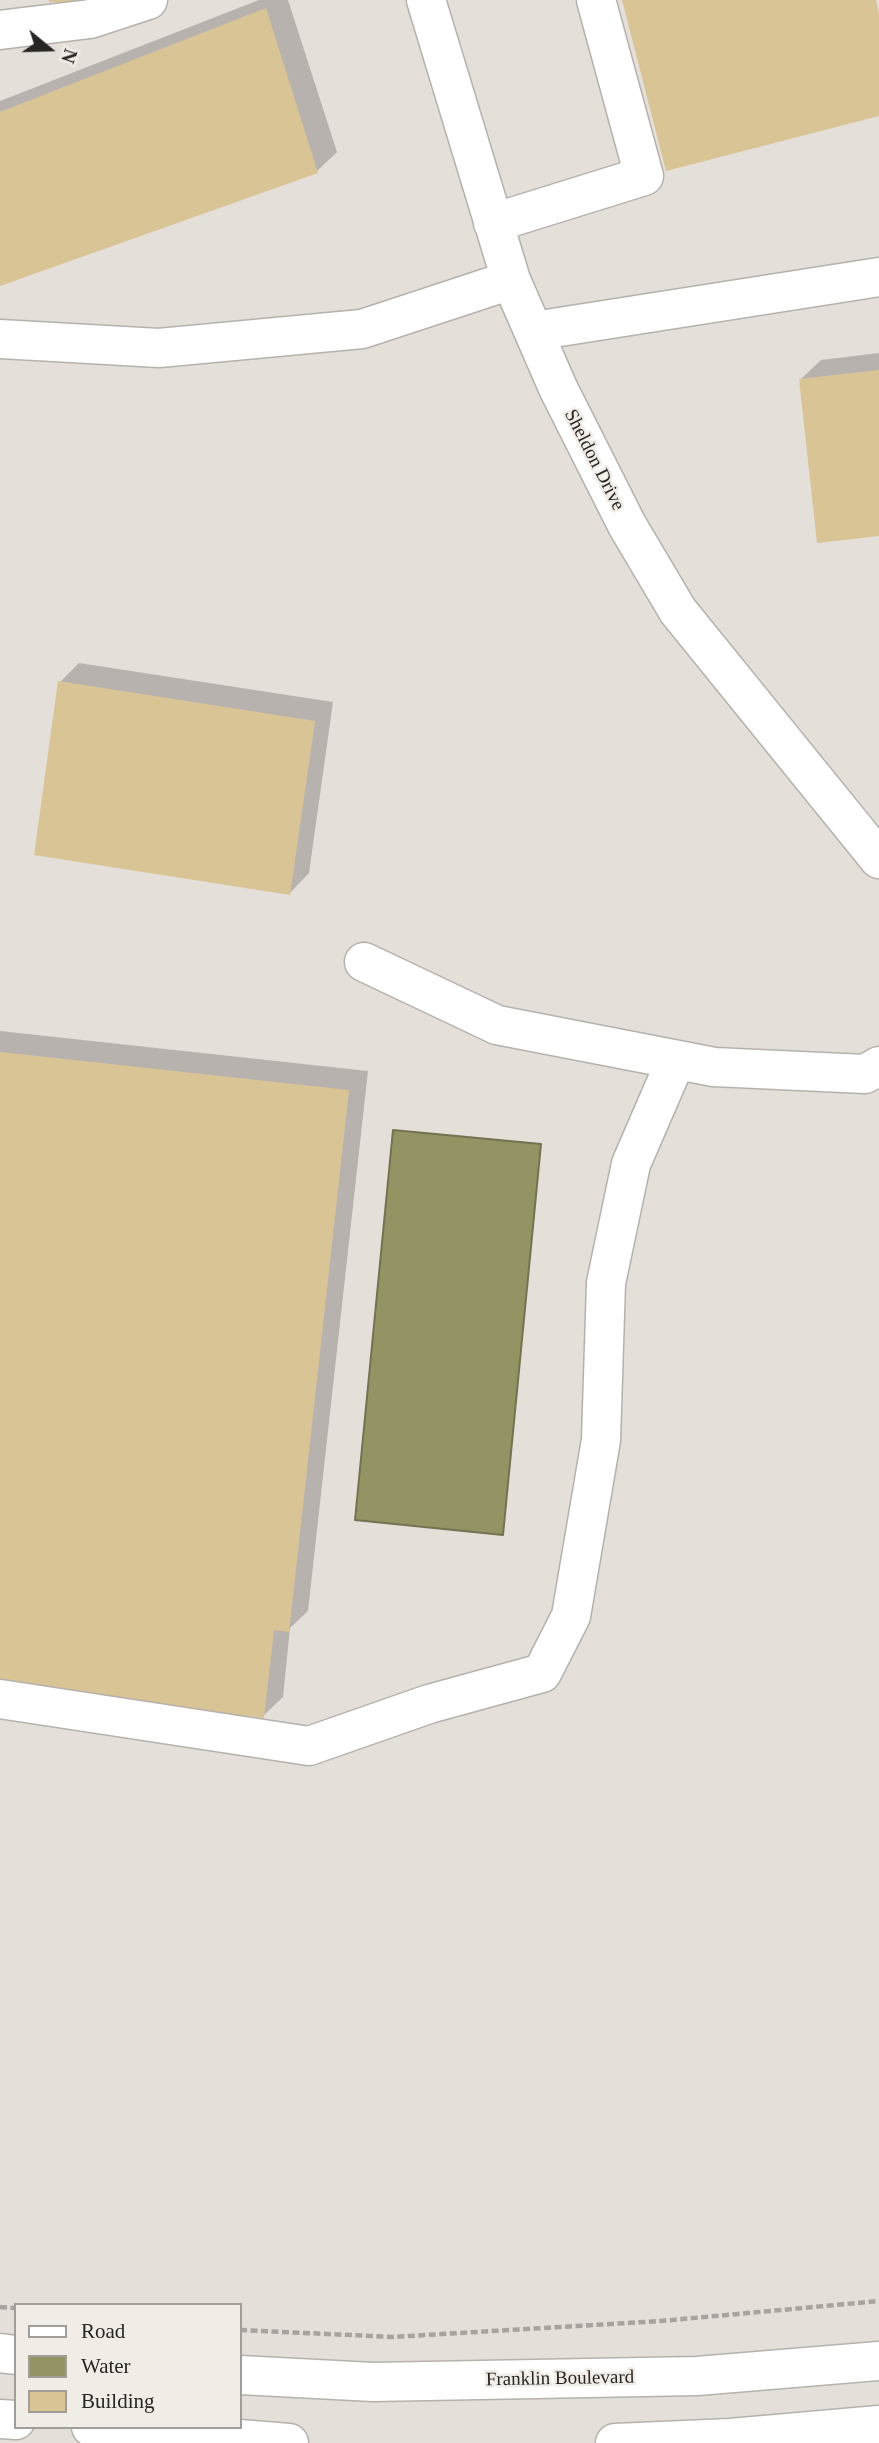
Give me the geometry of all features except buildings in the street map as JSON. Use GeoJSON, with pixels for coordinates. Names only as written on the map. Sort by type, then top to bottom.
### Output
{"type":"FeatureCollection","features":[{"type":"Feature","properties":{"kind":"main road"},"geometry":{"type":"LineString","coordinates":[[0,30],[90,19],[148,0]]}},
{"type":"Feature","properties":{"kind":"main road","name":"Sheldon Drive"},"geometry":{"type":"LineString","coordinates":[[426,0],[511,280],[558,388],[627,525],[678,611],[879,859]]}},
{"type":"Feature","properties":{"kind":"main road"},"geometry":{"type":"LineString","coordinates":[[493,223],[645,176],[596,0]]}},
{"type":"Feature","properties":{"kind":"main road"},"geometry":{"type":"LineString","coordinates":[[534,331],[879,277]]}},
{"type":"Feature","properties":{"kind":"main road"},"geometry":{"type":"LineString","coordinates":[[0,339],[159,348],[362,328],[511,280]]}},
{"type":"Feature","properties":{"kind":"main road"},"geometry":{"type":"LineString","coordinates":[[364,962],[497,1025],[714,1067],[865,1074],[879,1066]]}},
{"type":"Feature","properties":{"kind":"main road"},"geometry":{"type":"LineString","coordinates":[[0,1699],[309,1745],[429,1704],[542,1673],[571,1616],[601,1440],[606,1283],[631,1164],[676,1060]]}},
{"type":"Feature","properties":{"kind":"main road","name":"Franklin Boulevard"},"geometry":{"type":"LineString","coordinates":[[242,2375],[373,2382],[684,2377],[879,2361]]}},
{"type":"Feature","properties":{"kind":"main road"},"geometry":{"type":"LineString","coordinates":[[615,2443],[730,2441],[879,2425]]}},
{"type":"Feature","properties":{"kind":"main road"},"geometry":{"type":"LineString","coordinates":[[115,2429],[289,2443]]}},
{"type":"Feature","properties":{"kind":"path"},"geometry":{"type":"LineString","coordinates":[[242,2330],[393,2337],[661,2321],[879,2301]]}},
{"type":"Feature","properties":{"kind":"water"},"geometry":{"type":"Polygon","coordinates":[[[393,1130],[541,1144],[503,1535],[355,1520],[393,1130]]]}}]}
